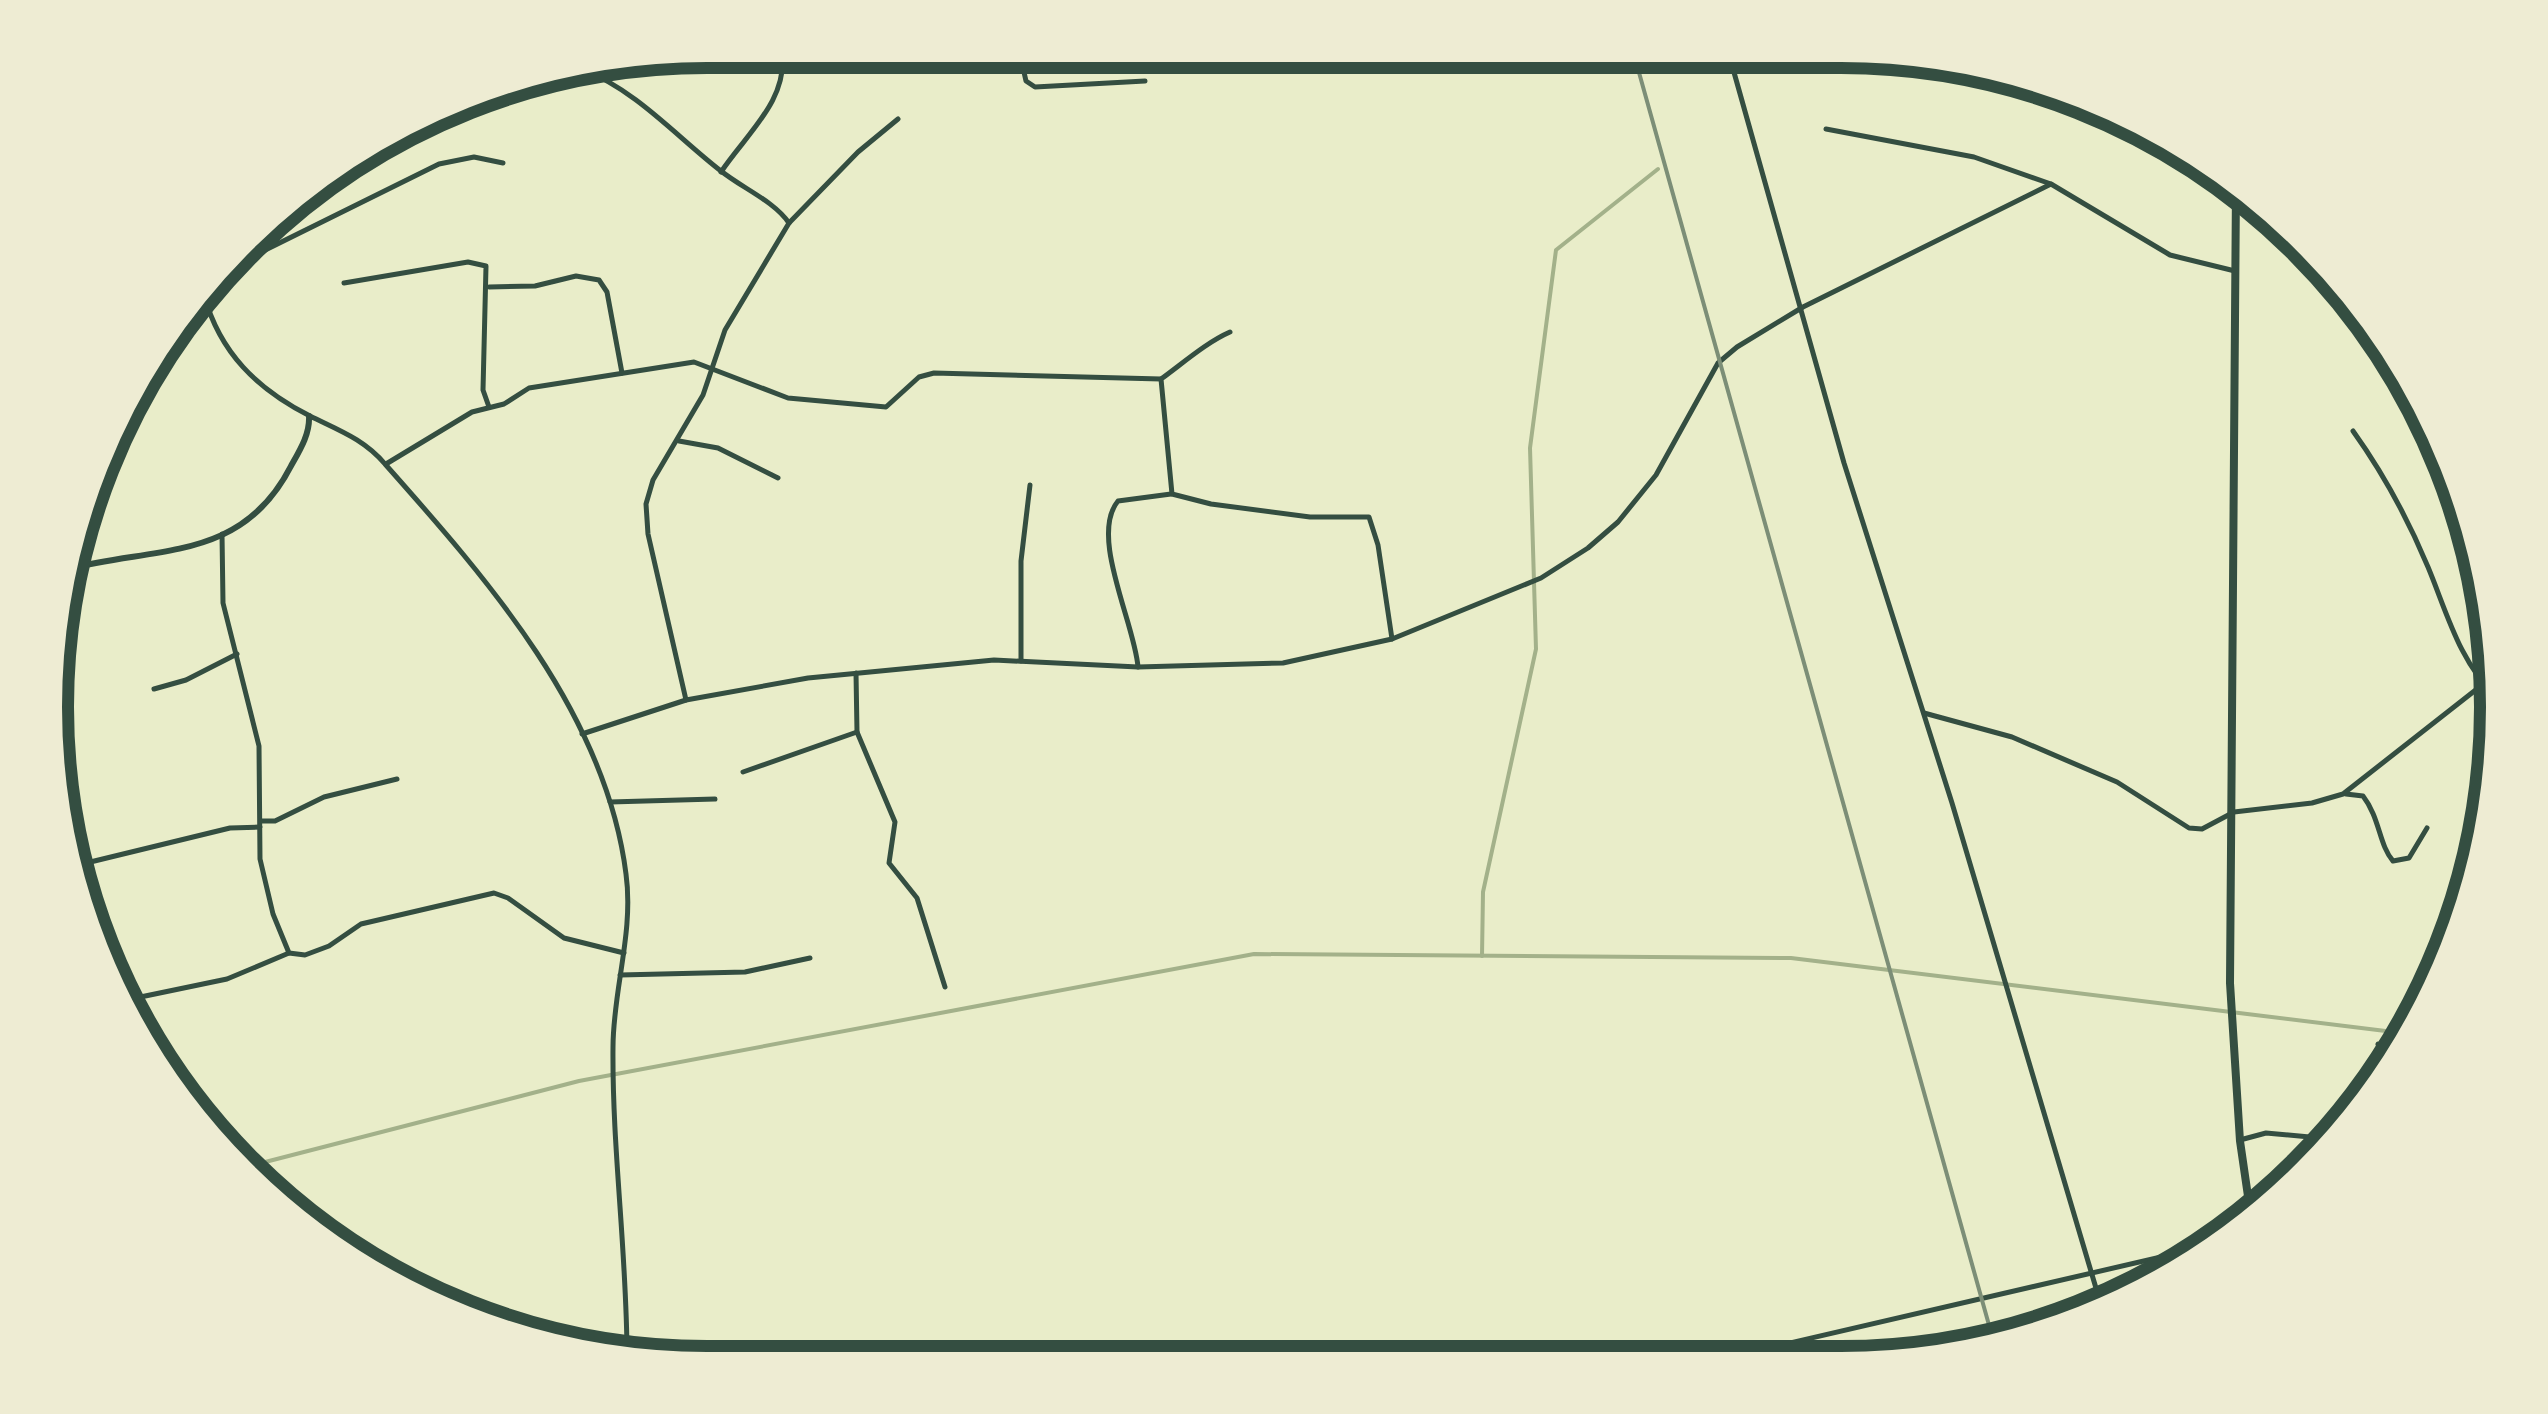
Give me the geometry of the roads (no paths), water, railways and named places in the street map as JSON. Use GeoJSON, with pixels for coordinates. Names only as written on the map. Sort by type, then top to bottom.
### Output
{"type":"FeatureCollection","features":[{"type":"Feature","properties":{"kind":"main road"},"geometry":{"type":"LineString","coordinates":[[2237,205],[2230,983],[2240,1140],[2249,1199]]}},
{"type":"Feature","properties":{"kind":"street"},"geometry":{"type":"LineString","coordinates":[[722,172],[752,125],[772,105],[781,68]]}},
{"type":"Feature","properties":{"kind":"street"},"geometry":{"type":"LineString","coordinates":[[1023,68],[1026,81],[1035,86],[1145,81]]}},
{"type":"Feature","properties":{"kind":"street"},"geometry":{"type":"LineString","coordinates":[[1733,68],[1839,446],[1924,713],[2097,1293]]}},
{"type":"Feature","properties":{"kind":"street"},"geometry":{"type":"LineString","coordinates":[[597,77],[631,97],[722,172],[782,213],[788,223]]}},
{"type":"Feature","properties":{"kind":"street"},"geometry":{"type":"LineString","coordinates":[[686,700],[646,504],[653,480],[679,442],[712,369],[724,330],[788,223],[858,152],[898,119]]}},
{"type":"Feature","properties":{"kind":"street"},"geometry":{"type":"LineString","coordinates":[[1826,129],[1974,157],[2051,184],[2170,255],[2236,270]]}},
{"type":"Feature","properties":{"kind":"street"},"geometry":{"type":"LineString","coordinates":[[255,255],[440,164],[474,158],[503,163]]}},
{"type":"Feature","properties":{"kind":"street"},"geometry":{"type":"LineString","coordinates":[[582,734],[686,700],[856,673],[994,660],[1138,668],[1283,664],[1392,639],[1541,578],[1588,548],[1646,487],[1718,363],[1803,308],[2051,184]]}},
{"type":"Feature","properties":{"kind":"street"},"geometry":{"type":"LineString","coordinates":[[344,282],[480,262],[486,266],[489,287],[483,390],[490,407]]}},
{"type":"Feature","properties":{"kind":"street"},"geometry":{"type":"LineString","coordinates":[[489,287],[535,286],[576,276],[599,280],[607,292],[622,373]]}},
{"type":"Feature","properties":{"kind":"street"},"geometry":{"type":"LineString","coordinates":[[208,308],[232,359],[309,416],[348,433],[386,464],[490,582],[582,734],[610,802],[627,876],[624,953],[613,1040],[627,1270],[627,1341]]}},
{"type":"Feature","properties":{"kind":"street"},"geometry":{"type":"LineString","coordinates":[[386,464],[472,412],[504,404],[529,388],[622,373],[694,362],[788,398],[886,407],[919,377],[934,373],[1161,379],[1195,359],[1207,342],[1230,332]]}},
{"type":"Feature","properties":{"kind":"street"},"geometry":{"type":"LineString","coordinates":[[1161,379],[1172,494]]}},
{"type":"Feature","properties":{"kind":"street"},"geometry":{"type":"LineString","coordinates":[[84,564],[113,557],[161,556],[222,534],[261,512],[300,450],[309,416]]}},
{"type":"Feature","properties":{"kind":"street"},"geometry":{"type":"LineString","coordinates":[[2353,431],[2402,512],[2479,676]]}},
{"type":"Feature","properties":{"kind":"street"},"geometry":{"type":"LineString","coordinates":[[679,442],[718,448],[778,478]]}},
{"type":"Feature","properties":{"kind":"street"},"geometry":{"type":"LineString","coordinates":[[1021,662],[1021,561],[1030,485]]}},
{"type":"Feature","properties":{"kind":"street"},"geometry":{"type":"LineString","coordinates":[[1138,668],[1130,616],[1115,580],[1109,541],[1111,509],[1118,500],[1172,494],[1211,504],[1310,517],[1369,517],[1378,545],[1392,639]]}},
{"type":"Feature","properties":{"kind":"street"},"geometry":{"type":"LineString","coordinates":[[222,534],[223,604],[260,746],[265,887],[289,953]]}},
{"type":"Feature","properties":{"kind":"street"},"geometry":{"type":"LineString","coordinates":[[154,689],[186,680],[237,654]]}},
{"type":"Feature","properties":{"kind":"street"},"geometry":{"type":"LineString","coordinates":[[856,673],[857,732],[895,822],[889,863],[917,898],[945,988]]}},
{"type":"Feature","properties":{"kind":"street"},"geometry":{"type":"LineString","coordinates":[[1924,713],[2012,737],[2117,782],[2189,828],[2202,829],[2234,812],[2312,803],[2343,794],[2373,775],[2480,687]]}},
{"type":"Feature","properties":{"kind":"street"},"geometry":{"type":"LineString","coordinates":[[743,772],[857,732]]}},
{"type":"Feature","properties":{"kind":"street"},"geometry":{"type":"LineString","coordinates":[[87,863],[275,821],[324,798],[397,779]]}},
{"type":"Feature","properties":{"kind":"street"},"geometry":{"type":"LineString","coordinates":[[2343,794],[2363,796],[2392,862],[2409,858],[2427,828]]}},
{"type":"Feature","properties":{"kind":"street"},"geometry":{"type":"LineString","coordinates":[[610,802],[715,799]]}},
{"type":"Feature","properties":{"kind":"street"},"geometry":{"type":"LineString","coordinates":[[137,998],[226,979],[289,953],[305,955],[330,946],[361,924],[494,894],[508,898],[564,938],[624,953]]}},
{"type":"Feature","properties":{"kind":"street"},"geometry":{"type":"LineString","coordinates":[[620,975],[744,972],[810,958]]}},
{"type":"Feature","properties":{"kind":"street"},"geometry":{"type":"LineString","coordinates":[[2378,1044],[2383,1046]]}},
{"type":"Feature","properties":{"kind":"street"},"geometry":{"type":"LineString","coordinates":[[2240,1140],[2266,1133],[2314,1137]]}},
{"type":"Feature","properties":{"kind":"street"},"geometry":{"type":"LineString","coordinates":[[1774,1346],[2090,1268],[2176,1252]]}},
{"type":"Feature","properties":{"kind":"waterway"},"geometry":{"type":"LineString","coordinates":[[1482,956],[1483,892],[1536,649],[1530,448],[1556,250],[1658,169]]}},
{"type":"Feature","properties":{"kind":"waterway"},"geometry":{"type":"LineString","coordinates":[[260,1163],[579,1081],[1254,954],[1791,958],[2392,1032]]}},
{"type":"Feature","properties":{"kind":"railway"},"geometry":{"type":"LineString","coordinates":[[1638,68],[1990,1329]]}}]}
